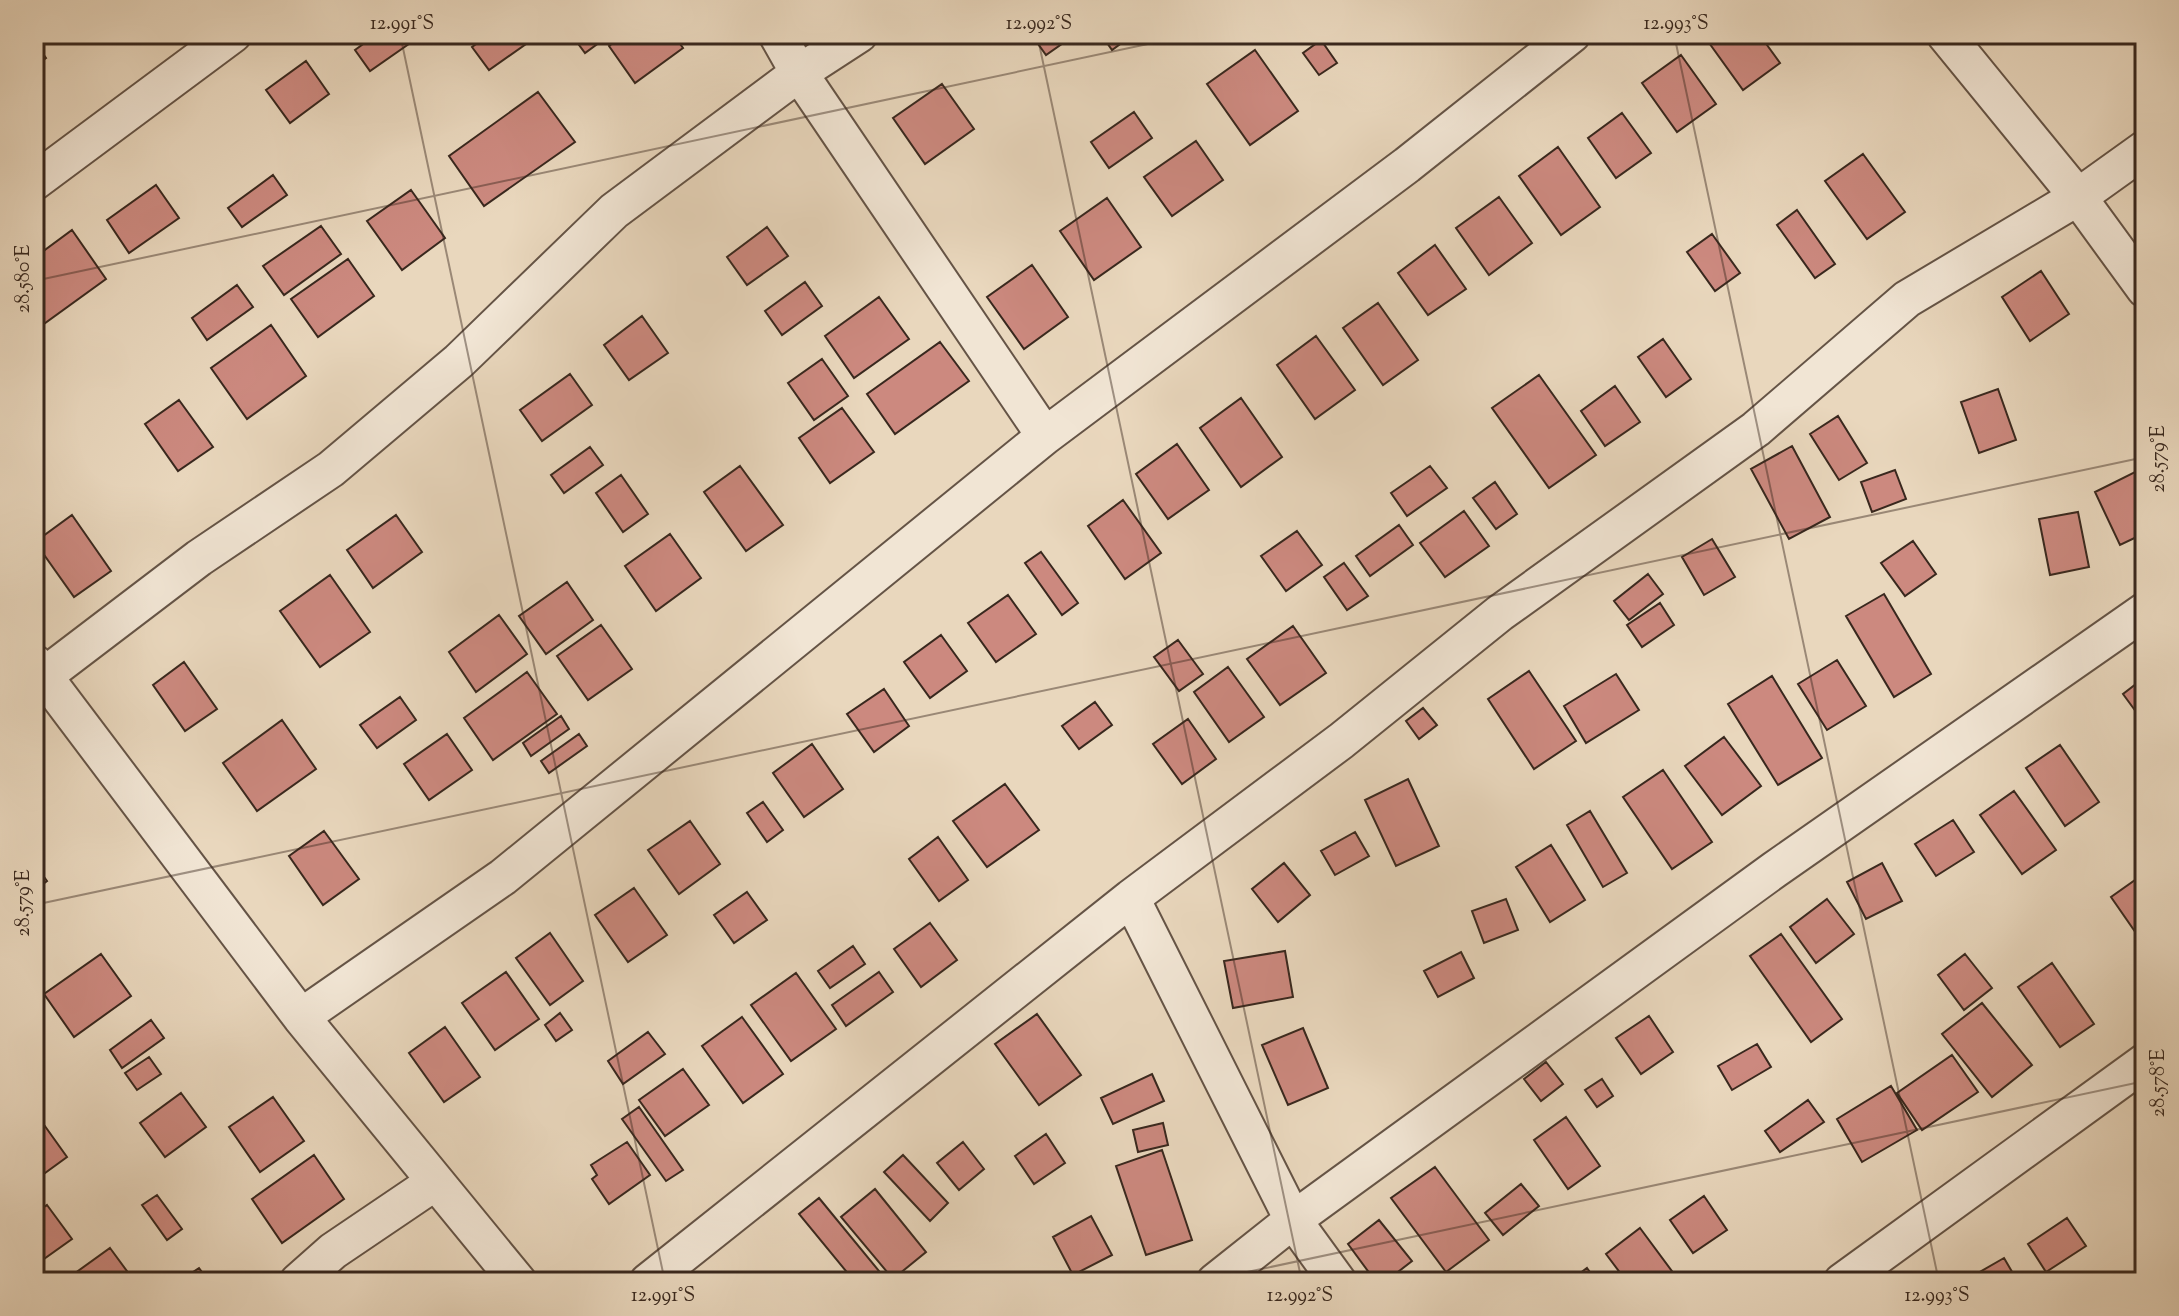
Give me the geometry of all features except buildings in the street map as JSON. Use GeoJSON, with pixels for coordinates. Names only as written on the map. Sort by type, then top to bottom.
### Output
{"type":"FeatureCollection","features":[{"type":"Feature","properties":{"kind":"street"},"geometry":{"type":"LineString","coordinates":[[34,182],[233,34]]}},
{"type":"Feature","properties":{"kind":"street"},"geometry":{"type":"LineString","coordinates":[[777,34],[799,73],[1045,436]]}},
{"type":"Feature","properties":{"kind":"street"},"geometry":{"type":"LineString","coordinates":[[518,1282],[301,1017],[39,669],[331,469],[459,361],[614,211],[799,73],[859,34]]}},
{"type":"Feature","properties":{"kind":"street"},"geometry":{"type":"LineString","coordinates":[[301,1017],[503,877],[1045,436],[1407,165],[1572,34]]}},
{"type":"Feature","properties":{"kind":"street"},"geometry":{"type":"LineString","coordinates":[[1945,34],[2078,197],[2145,289]]}},
{"type":"Feature","properties":{"kind":"street"},"geometry":{"type":"LineString","coordinates":[[648,1282],[1131,898],[1341,741],[1500,613],[1756,429],[1907,299],[2078,197],[2145,149]]}},
{"type":"Feature","properties":{"kind":"street"},"geometry":{"type":"LineString","coordinates":[[1215,1282],[1293,1220],[1774,870],[2145,611]]}},
{"type":"Feature","properties":{"kind":"street"},"geometry":{"type":"LineString","coordinates":[[1131,898],[1293,1220],[1338,1282]]}},
{"type":"Feature","properties":{"kind":"street"},"geometry":{"type":"LineString","coordinates":[[1842,1282],[2145,1062]]}},
{"type":"Feature","properties":{"kind":"street"},"geometry":{"type":"LineString","coordinates":[[298,1282],[333,1251],[435,1182]]}}]}
